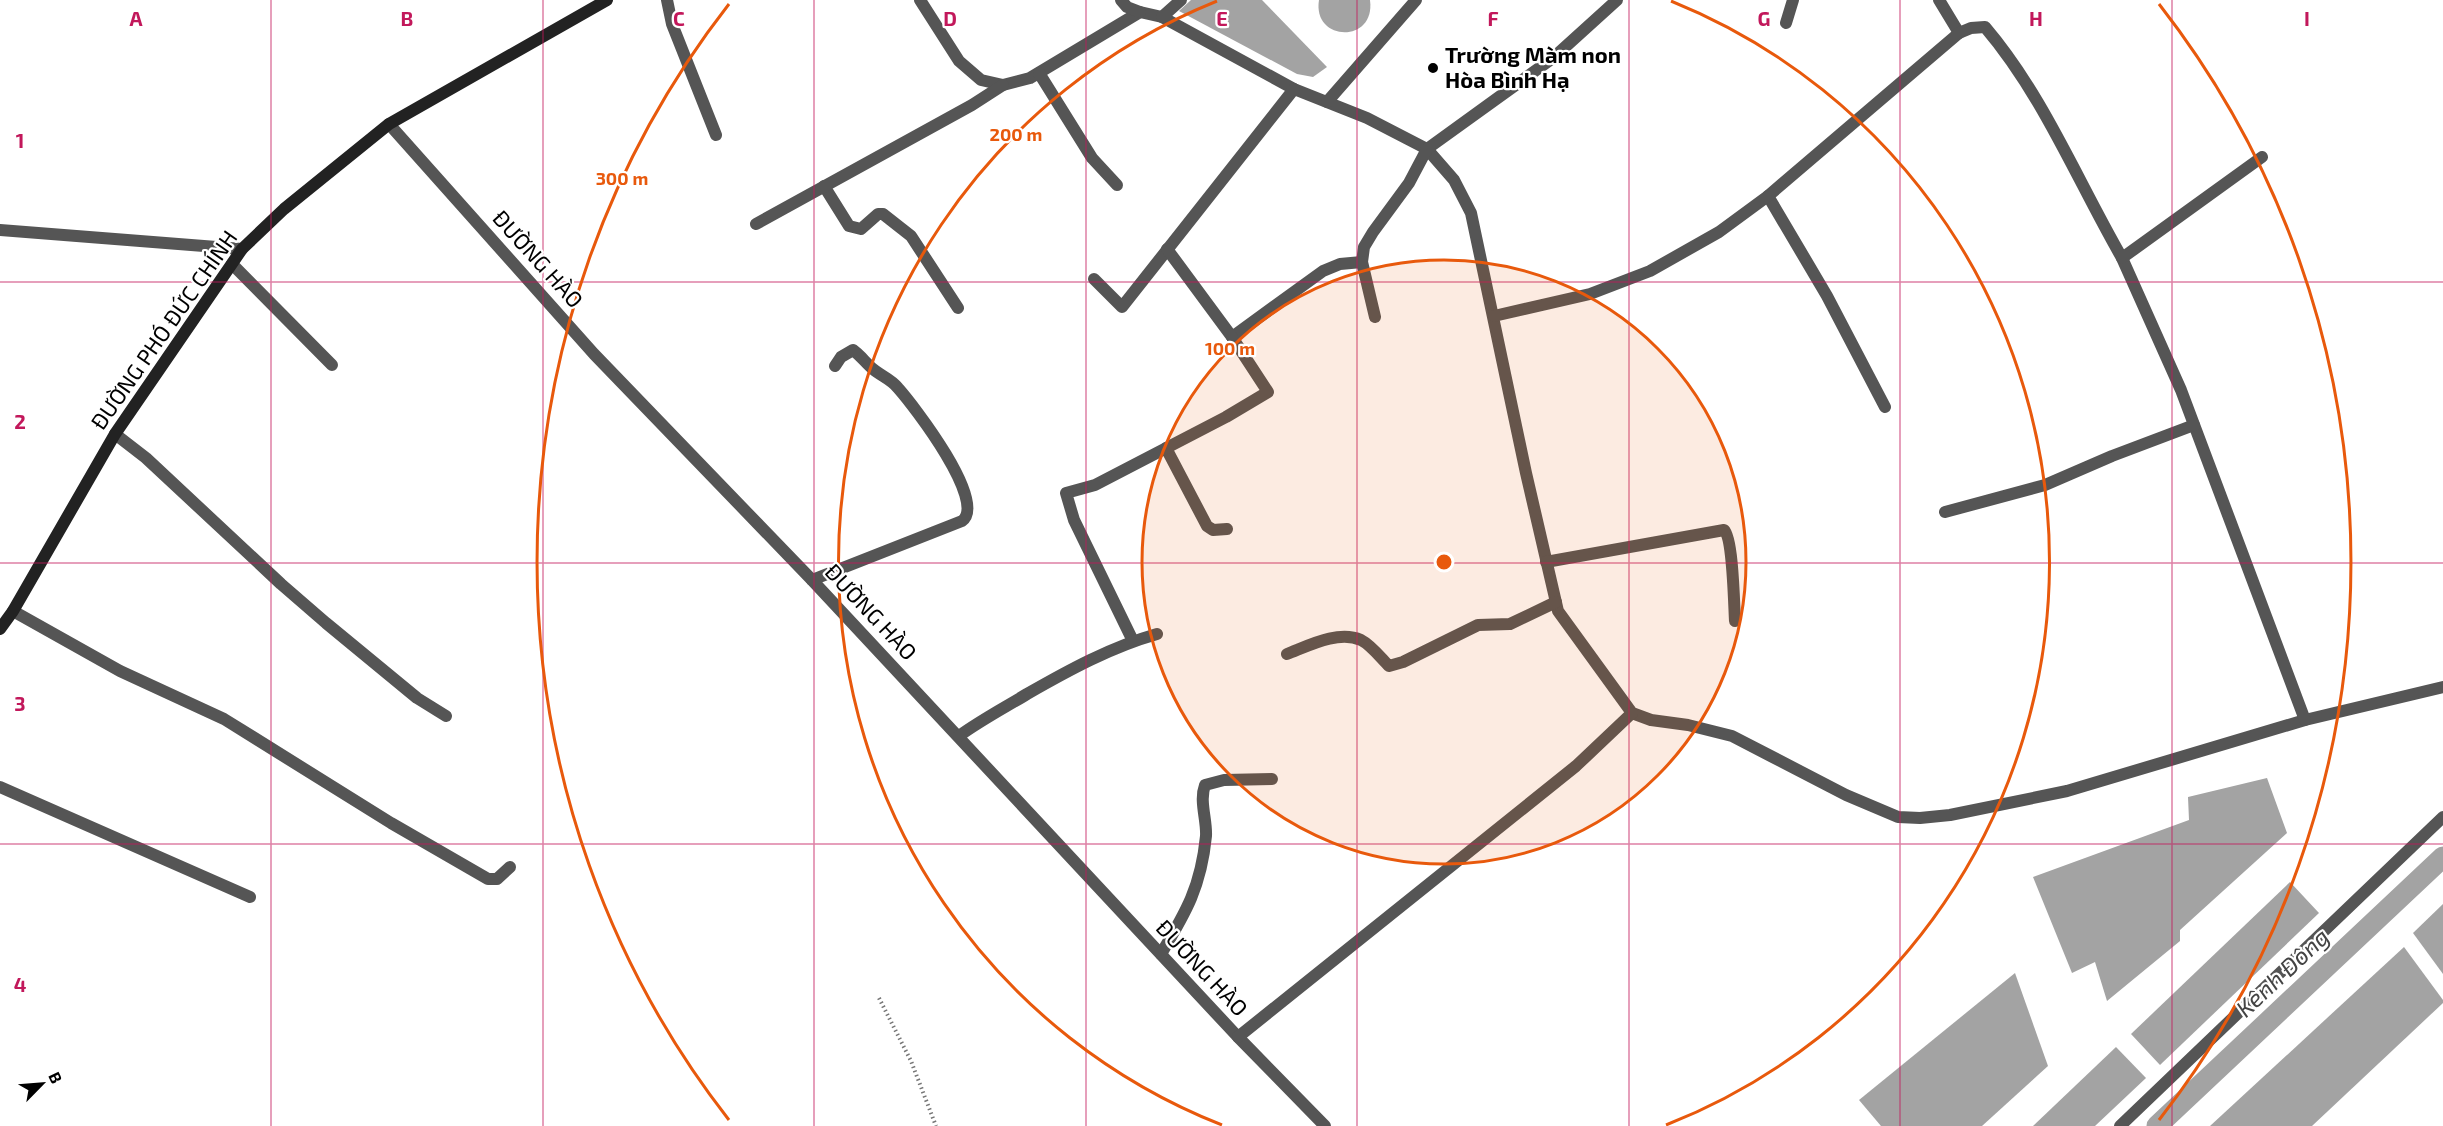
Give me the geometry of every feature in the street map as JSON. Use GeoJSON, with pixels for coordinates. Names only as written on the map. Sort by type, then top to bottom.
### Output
{"type":"FeatureCollection","features":[{"type":"Feature","properties":{"kind":"main road","name":"ĐƯỜNG PHÓ ĐỨC CHÍNH"},"geometry":{"type":"LineString","coordinates":[[0,629],[13,611],[115,434],[242,249],[284,208],[389,124],[586,5],[607,0]]}},
{"type":"Feature","properties":{"kind":"street"},"geometry":{"type":"LineString","coordinates":[[667,0],[672,24],[716,135]]}},
{"type":"Feature","properties":{"kind":"street"},"geometry":{"type":"LineString","coordinates":[[920,0],[959,61],[981,80],[1004,85]]}},
{"type":"Feature","properties":{"kind":"street"},"geometry":{"type":"LineString","coordinates":[[1121,0],[1127,7],[1162,17],[1294,89],[1367,118],[1427,149],[1454,180],[1471,213],[1558,611],[1632,713],[1652,720],[1688,725],[1732,736],[1846,795],[1898,817],[1920,818],[1950,815],[2067,791],[2305,720],[2443,687]]}},
{"type":"Feature","properties":{"kind":"street"},"geometry":{"type":"LineString","coordinates":[[1162,17],[1181,0]]}},
{"type":"Feature","properties":{"kind":"street"},"geometry":{"type":"LineString","coordinates":[[1327,102],[1416,0]]}},
{"type":"Feature","properties":{"kind":"street"},"geometry":{"type":"LineString","coordinates":[[1375,317],[1362,262],[1364,247],[1408,183],[1427,149],[1553,58],[1617,0]]}},
{"type":"Feature","properties":{"kind":"street"},"geometry":{"type":"LineString","coordinates":[[1786,23],[1794,0]]}},
{"type":"Feature","properties":{"kind":"street"},"geometry":{"type":"LineString","coordinates":[[1939,0],[1959,33]]}},
{"type":"Feature","properties":{"kind":"street"},"geometry":{"type":"LineString","coordinates":[[756,224],[972,105],[1004,85],[1030,78],[1140,12]]}},
{"type":"Feature","properties":{"kind":"street"},"geometry":{"type":"LineString","coordinates":[[1494,316],[1590,294],[1650,271],[1719,231],[1768,196],[1959,33],[1971,28],[1985,27],[2006,51],[2035,97],[2122,258],[2194,425],[2305,720]]}},
{"type":"Feature","properties":{"kind":"street"},"geometry":{"type":"LineString","coordinates":[[1039,73],[1092,158],[1117,185]]}},
{"type":"Feature","properties":{"kind":"street"},"geometry":{"type":"LineString","coordinates":[[1094,279],[1122,307],[1294,89]]}},
{"type":"Feature","properties":{"kind":"street","name":"ĐƯỜNG HÀO"},"geometry":{"type":"LineString","coordinates":[[389,124],[594,354],[812,580],[1238,1037],[1325,1126]]}},
{"type":"Feature","properties":{"kind":"street"},"geometry":{"type":"LineString","coordinates":[[2122,258],[2262,157]]}},
{"type":"Feature","properties":{"kind":"street"},"geometry":{"type":"LineString","coordinates":[[824,186],[849,226],[861,229],[878,214],[883,214],[911,236],[958,308]]}},
{"type":"Feature","properties":{"kind":"street"},"geometry":{"type":"LineString","coordinates":[[1768,196],[1827,296],[1885,407]]}},
{"type":"Feature","properties":{"kind":"street"},"geometry":{"type":"LineString","coordinates":[[0,230],[242,249]]}},
{"type":"Feature","properties":{"kind":"street"},"geometry":{"type":"LineString","coordinates":[[1133,641],[1074,520],[1066,493],[1095,485],[1226,417],[1268,392],[1232,337],[1167,249]]}},
{"type":"Feature","properties":{"kind":"street"},"geometry":{"type":"LineString","coordinates":[[1232,337],[1323,271],[1340,264],[1362,262]]}},
{"type":"Feature","properties":{"kind":"street"},"geometry":{"type":"LineString","coordinates":[[232,264],[332,365]]}},
{"type":"Feature","properties":{"kind":"street"},"geometry":{"type":"LineString","coordinates":[[812,580],[962,521],[969,512],[966,497],[951,462],[898,387],[873,369],[853,350],[841,357],[835,366]]}},
{"type":"Feature","properties":{"kind":"street"},"geometry":{"type":"LineString","coordinates":[[1945,512],[2045,485],[2112,456],[2194,425]]}},
{"type":"Feature","properties":{"kind":"street"},"geometry":{"type":"LineString","coordinates":[[115,434],[169,478],[326,623],[410,693],[446,716]]}},
{"type":"Feature","properties":{"kind":"street"},"geometry":{"type":"LineString","coordinates":[[1166,447],[1207,526],[1213,530],[1227,529]]}},
{"type":"Feature","properties":{"kind":"street"},"geometry":{"type":"LineString","coordinates":[[1546,562],[1724,530],[1730,547],[1735,621]]}},
{"type":"Feature","properties":{"kind":"street"},"geometry":{"type":"LineString","coordinates":[[1287,654],[1318,642],[1342,637],[1361,640],[1389,666],[1403,662],[1478,625],[1510,624],[1556,602]]}},
{"type":"Feature","properties":{"kind":"street"},"geometry":{"type":"LineString","coordinates":[[13,611],[120,671],[224,719],[391,824],[489,879],[497,879],[510,867]]}},
{"type":"Feature","properties":{"kind":"street"},"geometry":{"type":"LineString","coordinates":[[959,736],[983,719],[1064,673],[1133,641],[1157,634]]}},
{"type":"Feature","properties":{"kind":"street"},"geometry":{"type":"LineString","coordinates":[[1238,1037],[1576,766],[1632,713]]}},
{"type":"Feature","properties":{"kind":"street"},"geometry":{"type":"LineString","coordinates":[[1161,954],[1188,909],[1199,881],[1206,836],[1203,793],[1205,785],[1224,780],[1272,779]]}},
{"type":"Feature","properties":{"kind":"street"},"geometry":{"type":"LineString","coordinates":[[0,787],[250,897]]}},
{"type":"Feature","properties":{"kind":"street"},"geometry":{"type":"LineString","coordinates":[[2120,1126],[2443,817]]}},
{"type":"Feature","properties":{"kind":"path"},"geometry":{"type":"LineString","coordinates":[[879,998],[912,1061],[936,1126]]}},
{"type":"Feature","properties":{"kind":"shaded area"},"geometry":{"type":"Polygon","coordinates":[[[1191,0],[1262,0],[1327,67],[1313,77],[1297,74],[1179,11],[1191,0]]]}},
{"type":"Feature","properties":{"kind":"shaded area"},"geometry":{"type":"Polygon","coordinates":[[[1319,0],[1370,0],[1369,14],[1364,24],[1355,30],[1344,32],[1334,30],[1325,24],[1319,14],[1319,0]]]}},
{"type":"Feature","properties":{"kind":"shaded area"},"geometry":{"type":"Polygon","coordinates":[[[2267,778],[2287,833],[2180,930],[2180,941],[2107,1001],[2095,962],[2072,973],[2033,877],[2189,820],[2188,797],[2267,778]]]}},
{"type":"Feature","properties":{"kind":"shaded area"},"geometry":{"type":"Polygon","coordinates":[[[2290,882],[2319,913],[2160,1065],[2131,1034],[2290,882]]]}},
{"type":"Feature","properties":{"kind":"shaded area"},"geometry":{"type":"Polygon","coordinates":[[[2443,904],[2443,974],[2413,933],[2443,904]]]}},
{"type":"Feature","properties":{"kind":"shaded area"},"geometry":{"type":"Polygon","coordinates":[[[2404,947],[2443,1003],[2312,1126],[2210,1126],[2404,947]]]}},
{"type":"Feature","properties":{"kind":"shaded area"},"geometry":{"type":"Polygon","coordinates":[[[2015,973],[2048,1066],[1982,1126],[1881,1126],[1859,1100],[2015,973]]]}},
{"type":"Feature","properties":{"kind":"shaded area"},"geometry":{"type":"Polygon","coordinates":[[[2116,1047],[2146,1078],[2095,1126],[2033,1126],[2116,1047]]]}},
{"type":"Feature","properties":{"kind":"waterway","name":"Kênh Đông"},"geometry":{"type":"LineString","coordinates":[[2157,1126],[2443,857]]}},
{"type":"Feature","properties":{"kind":"place","name":"Trường Màm non Hòa Bình Hạ"},"geometry":{"type":"Point","coordinates":[1433,68]}}]}
